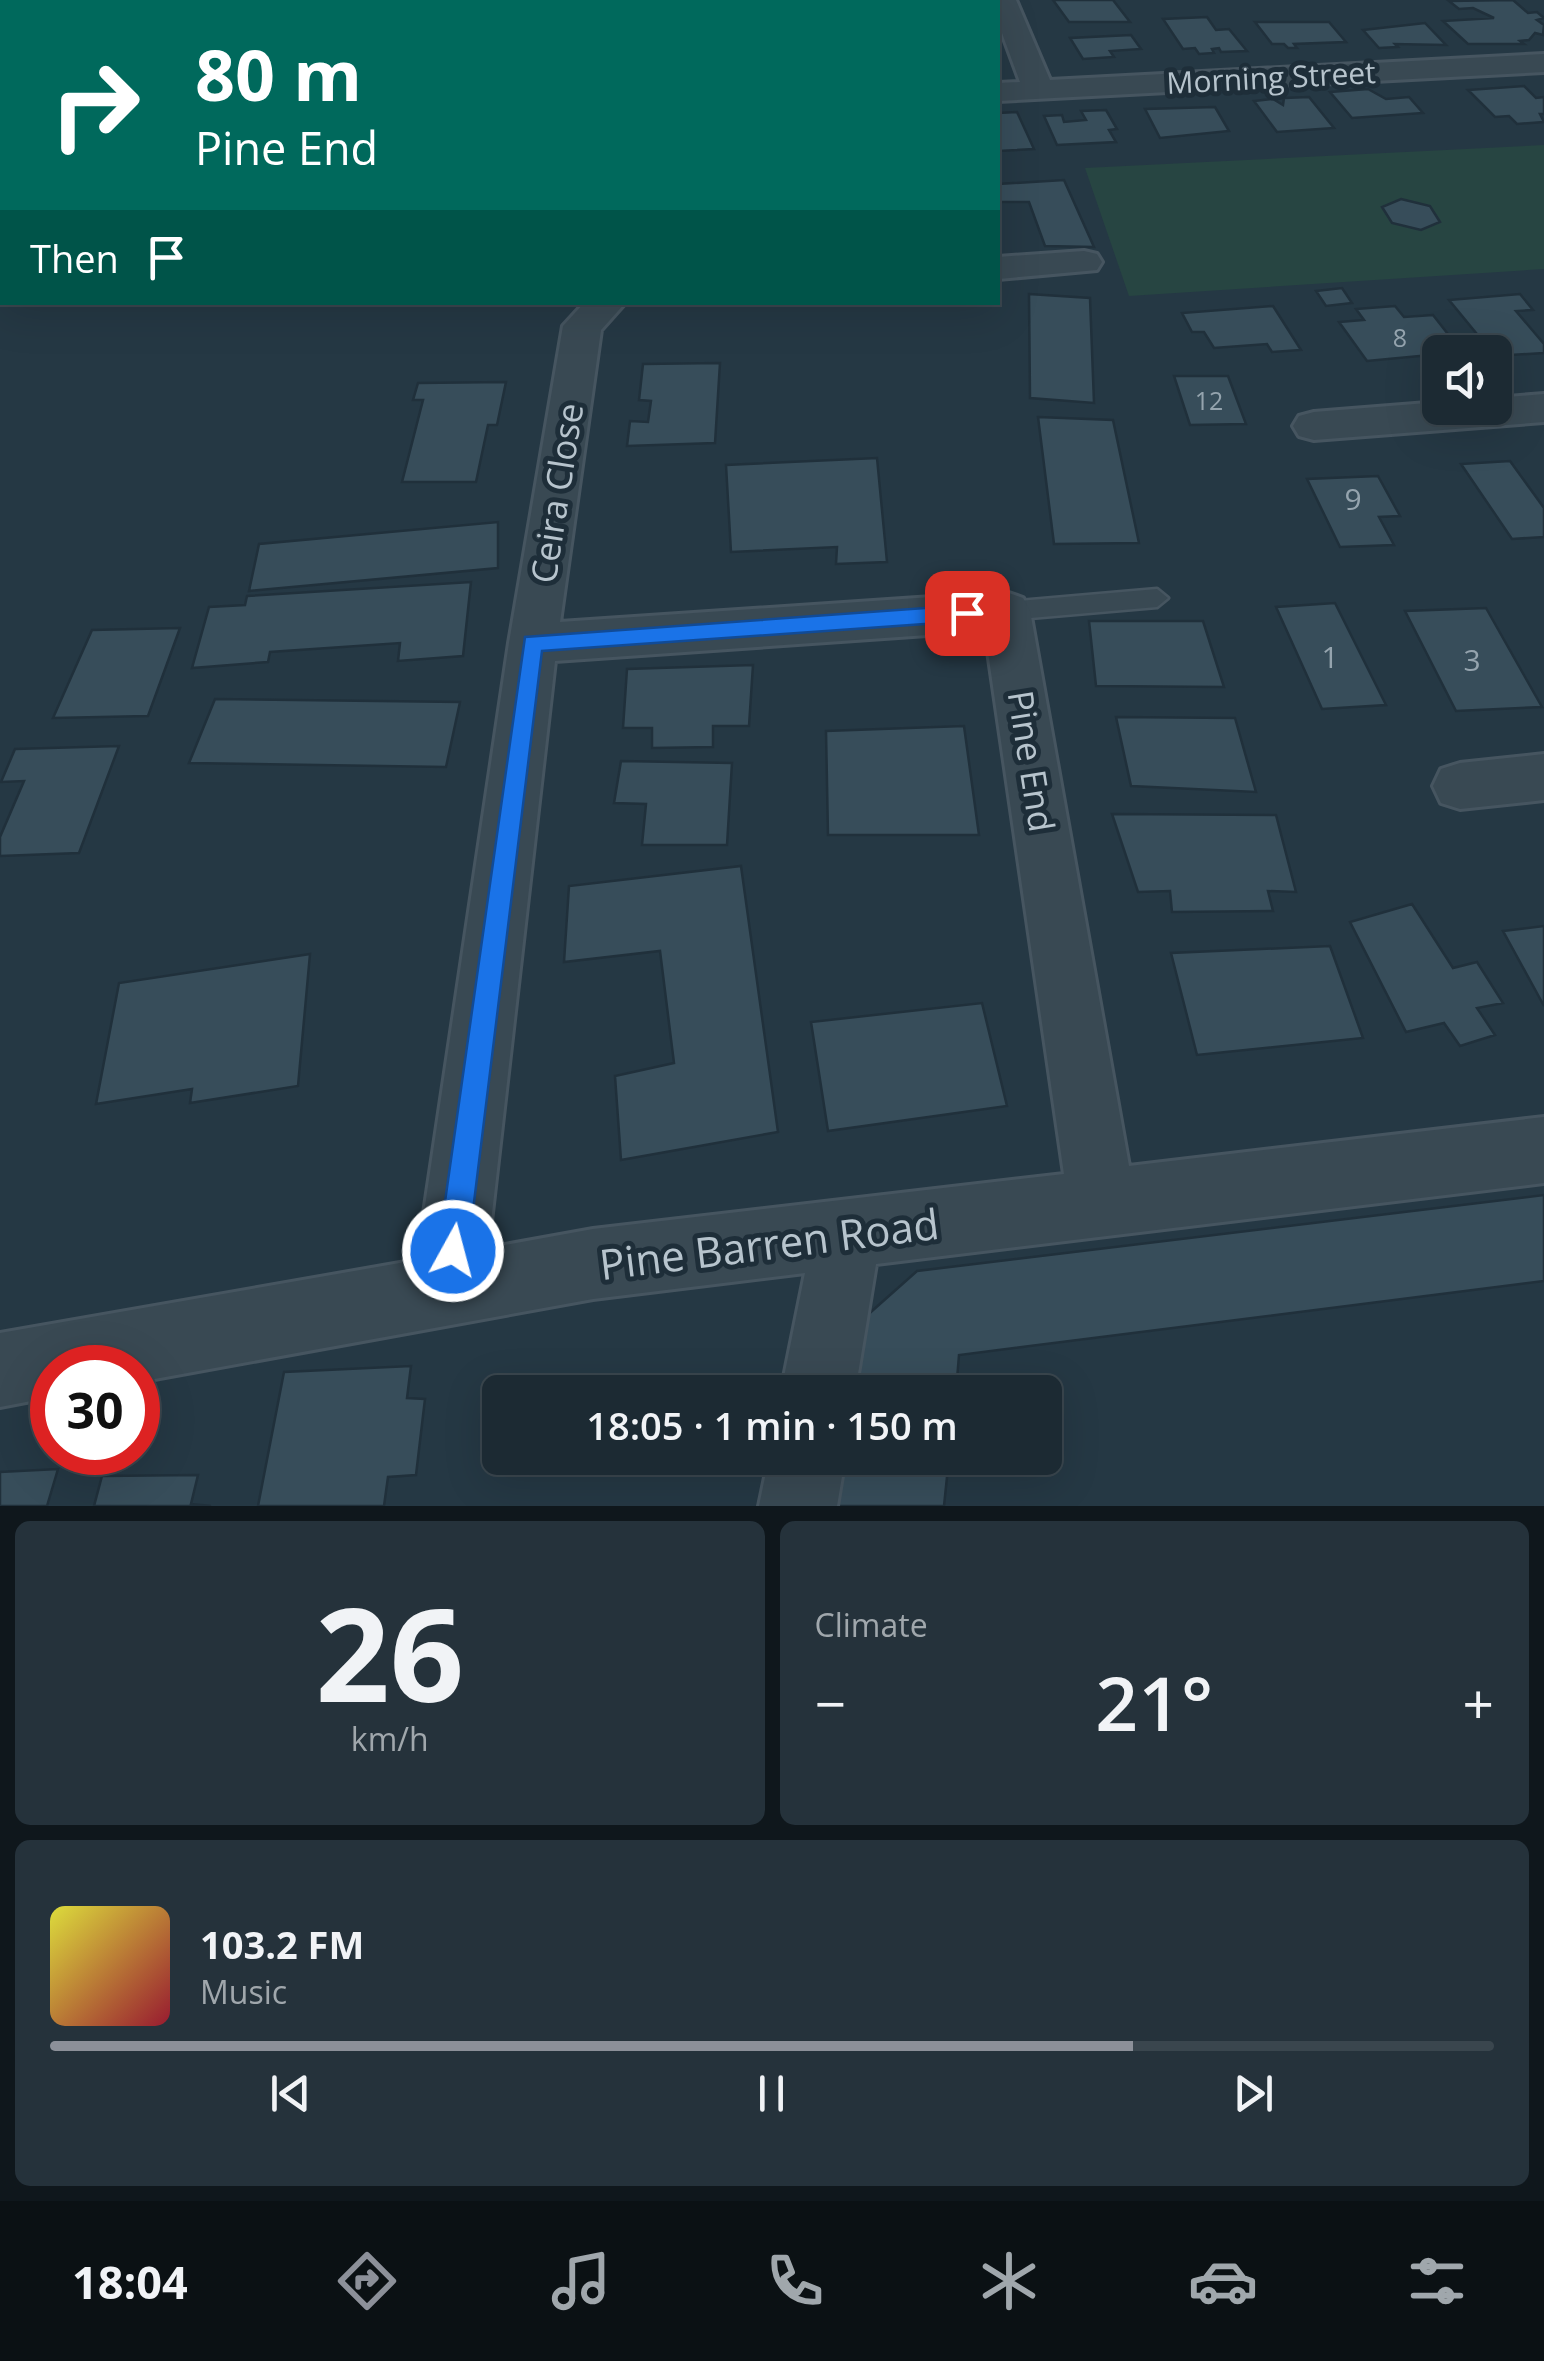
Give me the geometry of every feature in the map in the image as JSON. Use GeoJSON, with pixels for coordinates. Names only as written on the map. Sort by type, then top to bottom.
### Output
{"type":"FeatureCollection","features":[{"type":"Feature","properties":{"kind":"street"},"geometry":{"type":"LineString","coordinates":[[1004,2],[1038,90]]}},
{"type":"Feature","properties":{"kind":"street","name":"Morning Street"},"geometry":{"type":"LineString","coordinates":[[1000,92],[1544,62]]}},
{"type":"Feature","properties":{"kind":"street"},"geometry":{"type":"LineString","coordinates":[[1000,268],[1084,262]]}},
{"type":"Feature","properties":{"kind":"street","name":"Ceira Close"},"geometry":{"type":"LineString","coordinates":[[448,1289],[532,643],[582,326],[605,305]]}},
{"type":"Feature","properties":{"kind":"street"},"geometry":{"type":"LineString","coordinates":[[1314,426],[1544,408]]}},
{"type":"Feature","properties":{"kind":"street"},"geometry":{"type":"LineString","coordinates":[[532,643],[1006,611]]}},
{"type":"Feature","properties":{"kind":"street","name":"Pine End"},"geometry":{"type":"LineString","coordinates":[[1006,611],[1102,1204]]}},
{"type":"Feature","properties":{"kind":"street"},"geometry":{"type":"LineString","coordinates":[[1460,786],[1544,777]]}},
{"type":"Feature","properties":{"kind":"street","name":"Pine Barren Road"},"geometry":{"type":"LineString","coordinates":[[0,1370],[593,1264],[1544,1150]]}},
{"type":"Feature","properties":{"kind":"street"},"geometry":{"type":"LineString","coordinates":[[821,1375],[847,1232]]}},
{"type":"Feature","properties":{"kind":"street"},"geometry":{"type":"LineString","coordinates":[[798,1506],[803,1475]]}},
{"type":"Feature","properties":{"kind":"lane"},"geometry":{"type":"LineString","coordinates":[[1006,611],[1157,598]]}},
{"type":"Feature","properties":{"kind":"green space"},"geometry":{"type":"Polygon","coordinates":[[[1544,145],[1544,269],[1129,296],[1085,168],[1544,145]]]}},
{"type":"Feature","properties":{"kind":"building"},"geometry":{"type":"Polygon","coordinates":[[[1053,0],[1113,0],[1130,22],[1069,22],[1053,0]]]}},
{"type":"Feature","properties":{"kind":"building"},"geometry":{"type":"Polygon","coordinates":[[[1513,0],[1528,13],[1537,12],[1544,18],[1537,20],[1544,25],[1543,35],[1535,33],[1529,40],[1520,41],[1524,44],[1468,44],[1443,21],[1494,18],[1473,8],[1459,9],[1449,1],[1513,0]]]}},
{"type":"Feature","properties":{"kind":"building"},"geometry":{"type":"Polygon","coordinates":[[[1207,17],[1216,30],[1229,29],[1247,51],[1221,52],[1219,48],[1212,49],[1214,53],[1199,54],[1195,48],[1183,49],[1163,19],[1207,17]]]}},
{"type":"Feature","properties":{"kind":"building"},"geometry":{"type":"Polygon","coordinates":[[[1255,22],[1329,22],[1346,42],[1294,44],[1297,48],[1288,48],[1272,44],[1255,22]]]}},
{"type":"Feature","properties":{"kind":"building"},"geometry":{"type":"Polygon","coordinates":[[[1425,23],[1446,45],[1395,44],[1398,47],[1379,48],[1363,30],[1425,23]]]}},
{"type":"Feature","properties":{"kind":"building"},"geometry":{"type":"Polygon","coordinates":[[[1131,35],[1141,49],[1110,51],[1114,57],[1083,59],[1070,38],[1131,35]]]}},
{"type":"Feature","properties":{"kind":"building"},"geometry":{"type":"Polygon","coordinates":[[[1524,86],[1536,98],[1544,97],[1544,114],[1540,114],[1544,122],[1517,124],[1509,116],[1495,117],[1468,90],[1524,86]]]}},
{"type":"Feature","properties":{"kind":"building"},"geometry":{"type":"Polygon","coordinates":[[[1368,89],[1386,99],[1409,97],[1423,113],[1352,118],[1330,92],[1368,89]]]}},
{"type":"Feature","properties":{"kind":"building"},"geometry":{"type":"Polygon","coordinates":[[[1309,97],[1334,128],[1277,132],[1254,101],[1273,99],[1283,105],[1284,98],[1309,97]]]}},
{"type":"Feature","properties":{"kind":"building"},"geometry":{"type":"Polygon","coordinates":[[[1215,107],[1229,131],[1160,138],[1145,109],[1215,107]]]}},
{"type":"Feature","properties":{"kind":"building"},"geometry":{"type":"Polygon","coordinates":[[[1106,110],[1117,129],[1109,130],[1116,142],[1057,145],[1044,116],[1062,115],[1064,122],[1086,120],[1081,111],[1106,110]]]}},
{"type":"Feature","properties":{"kind":"building"},"geometry":{"type":"Polygon","coordinates":[[[1017,112],[1034,149],[1000,151],[1000,113],[1017,112]]]}},
{"type":"Feature","properties":{"kind":"building"},"geometry":{"type":"Polygon","coordinates":[[[1064,180],[1094,247],[1045,246],[1029,202],[1000,202],[1000,184],[1064,180]]]}},
{"type":"Feature","properties":{"kind":"building"},"geometry":{"type":"Polygon","coordinates":[[[1401,199],[1430,206],[1440,222],[1421,230],[1392,223],[1382,207],[1401,199]]]}},
{"type":"Feature","properties":{"kind":"building"},"geometry":{"type":"Polygon","coordinates":[[[1342,288],[1352,303],[1326,306],[1316,291],[1342,288]]]}},
{"type":"Feature","properties":{"kind":"building"},"geometry":{"type":"Polygon","coordinates":[[[1029,294],[1090,298],[1094,403],[1030,398],[1029,294]]]}},
{"type":"Feature","properties":{"kind":"building"},"geometry":{"type":"Polygon","coordinates":[[[1520,294],[1533,310],[1516,311],[1544,344],[1544,353],[1512,355],[1512,335],[1478,335],[1449,300],[1520,294]]]}},
{"type":"Feature","properties":{"kind":"building"},"geometry":{"type":"Polygon","coordinates":[[[1273,306],[1301,350],[1272,352],[1267,344],[1214,348],[1204,332],[1192,332],[1182,313],[1273,306]]]}},
{"type":"Feature","properties":{"kind":"building"},"geometry":{"type":"Polygon","coordinates":[[[1395,306],[1404,317],[1433,315],[1449,335],[1422,335],[1422,356],[1367,361],[1339,322],[1364,320],[1356,309],[1395,306]]]}},
{"type":"Feature","properties":{"kind":"building"},"geometry":{"type":"Polygon","coordinates":[[[720,363],[715,443],[627,446],[630,421],[648,422],[651,401],[639,400],[643,364],[720,363]]]}},
{"type":"Feature","properties":{"kind":"building"},"geometry":{"type":"Polygon","coordinates":[[[1174,376],[1228,376],[1246,424],[1190,425],[1174,376]]]}},
{"type":"Feature","properties":{"kind":"building"},"geometry":{"type":"Polygon","coordinates":[[[506,382],[497,425],[488,425],[476,482],[402,482],[423,400],[413,400],[418,383],[506,382]]]}},
{"type":"Feature","properties":{"kind":"building"},"geometry":{"type":"Polygon","coordinates":[[[1038,417],[1113,420],[1139,543],[1054,544],[1038,417]]]}},
{"type":"Feature","properties":{"kind":"building"},"geometry":{"type":"Polygon","coordinates":[[[877,458],[887,562],[836,564],[837,547],[731,552],[726,465],[877,458]]]}},
{"type":"Feature","properties":{"kind":"building"},"geometry":{"type":"Polygon","coordinates":[[[1510,461],[1544,508],[1544,537],[1512,539],[1461,464],[1510,461]]]}},
{"type":"Feature","properties":{"kind":"building"},"geometry":{"type":"Polygon","coordinates":[[[1378,476],[1400,516],[1379,517],[1394,545],[1340,547],[1307,479],[1378,476]]]}},
{"type":"Feature","properties":{"kind":"building"},"geometry":{"type":"Polygon","coordinates":[[[498,522],[498,568],[249,591],[259,544],[498,522]]]}},
{"type":"Feature","properties":{"kind":"building"},"geometry":{"type":"Polygon","coordinates":[[[471,582],[463,656],[398,661],[400,643],[270,652],[268,662],[192,668],[209,607],[245,605],[247,596],[471,582]]]}},
{"type":"Feature","properties":{"kind":"building"},"geometry":{"type":"Polygon","coordinates":[[[1335,603],[1386,705],[1322,709],[1276,607],[1335,603]]]}},
{"type":"Feature","properties":{"kind":"building"},"geometry":{"type":"Polygon","coordinates":[[[1486,608],[1542,707],[1456,711],[1405,611],[1486,608]]]}},
{"type":"Feature","properties":{"kind":"building"},"geometry":{"type":"Polygon","coordinates":[[[1089,621],[1203,621],[1224,687],[1096,686],[1089,621]]]}},
{"type":"Feature","properties":{"kind":"building"},"geometry":{"type":"Polygon","coordinates":[[[180,628],[148,716],[53,718],[92,630],[180,628]]]}},
{"type":"Feature","properties":{"kind":"building"},"geometry":{"type":"Polygon","coordinates":[[[753,665],[749,726],[713,726],[713,747],[652,748],[652,728],[623,728],[627,669],[753,665]]]}},
{"type":"Feature","properties":{"kind":"building"},"geometry":{"type":"Polygon","coordinates":[[[215,699],[460,702],[446,767],[189,763],[215,699]]]}},
{"type":"Feature","properties":{"kind":"building"},"geometry":{"type":"Polygon","coordinates":[[[1116,717],[1235,718],[1256,792],[1131,786],[1116,717]]]}},
{"type":"Feature","properties":{"kind":"building"},"geometry":{"type":"Polygon","coordinates":[[[964,726],[979,835],[828,835],[826,731],[964,726]]]}},
{"type":"Feature","properties":{"kind":"building"},"geometry":{"type":"Polygon","coordinates":[[[119,746],[79,853],[0,856],[0,837],[24,781],[1,782],[15,749],[119,746]]]}},
{"type":"Feature","properties":{"kind":"building"},"geometry":{"type":"Polygon","coordinates":[[[621,761],[732,763],[727,845],[642,845],[646,804],[614,803],[621,761]]]}},
{"type":"Feature","properties":{"kind":"building"},"geometry":{"type":"Polygon","coordinates":[[[1112,814],[1276,815],[1296,892],[1268,891],[1273,911],[1172,912],[1170,891],[1138,892],[1112,814]]]}},
{"type":"Feature","properties":{"kind":"building"},"geometry":{"type":"Polygon","coordinates":[[[741,866],[778,1132],[621,1160],[615,1076],[674,1063],[660,951],[564,962],[569,886],[741,866]]]}},
{"type":"Feature","properties":{"kind":"building"},"geometry":{"type":"Polygon","coordinates":[[[1412,904],[1453,968],[1477,962],[1503,1003],[1477,1008],[1495,1035],[1460,1046],[1444,1023],[1406,1032],[1350,922],[1412,904]]]}},
{"type":"Feature","properties":{"kind":"building"},"geometry":{"type":"Polygon","coordinates":[[[1544,926],[1544,1006],[1503,931],[1544,926]]]}},
{"type":"Feature","properties":{"kind":"building"},"geometry":{"type":"Polygon","coordinates":[[[1330,946],[1363,1038],[1197,1055],[1171,953],[1330,946]]]}},
{"type":"Feature","properties":{"kind":"building"},"geometry":{"type":"Polygon","coordinates":[[[310,954],[298,1086],[190,1103],[192,1089],[96,1104],[119,983],[310,954]]]}},
{"type":"Feature","properties":{"kind":"building"},"geometry":{"type":"Polygon","coordinates":[[[982,1003],[1007,1106],[828,1131],[811,1022],[982,1003]]]}},
{"type":"Feature","properties":{"kind":"building"},"geometry":{"type":"Polygon","coordinates":[[[1544,1195],[1544,1281],[959,1355],[957,1375],[855,1375],[863,1319],[917,1271],[1544,1195]]]}},
{"type":"Feature","properties":{"kind":"building"},"geometry":{"type":"Polygon","coordinates":[[[411,1366],[407,1398],[425,1399],[416,1475],[388,1477],[384,1506],[258,1506],[284,1372],[411,1366]]]}},
{"type":"Feature","properties":{"kind":"building"},"geometry":{"type":"Polygon","coordinates":[[[30,1470],[30,1475],[56,1475],[47,1506],[0,1506],[0,1472],[30,1470]]]}},
{"type":"Feature","properties":{"kind":"building"},"geometry":{"type":"Polygon","coordinates":[[[198,1475],[191,1504],[211,1506],[94,1506],[102,1476],[198,1475]]]}},
{"type":"Feature","properties":{"kind":"building"},"geometry":{"type":"Polygon","coordinates":[[[841,1475],[947,1475],[944,1506],[836,1506],[841,1475]]]}},
{"type":"Feature","properties":{"kind":"route"},"geometry":{"type":"LineString","coordinates":[[453,1251],[532,643],[967,613]]}}]}
